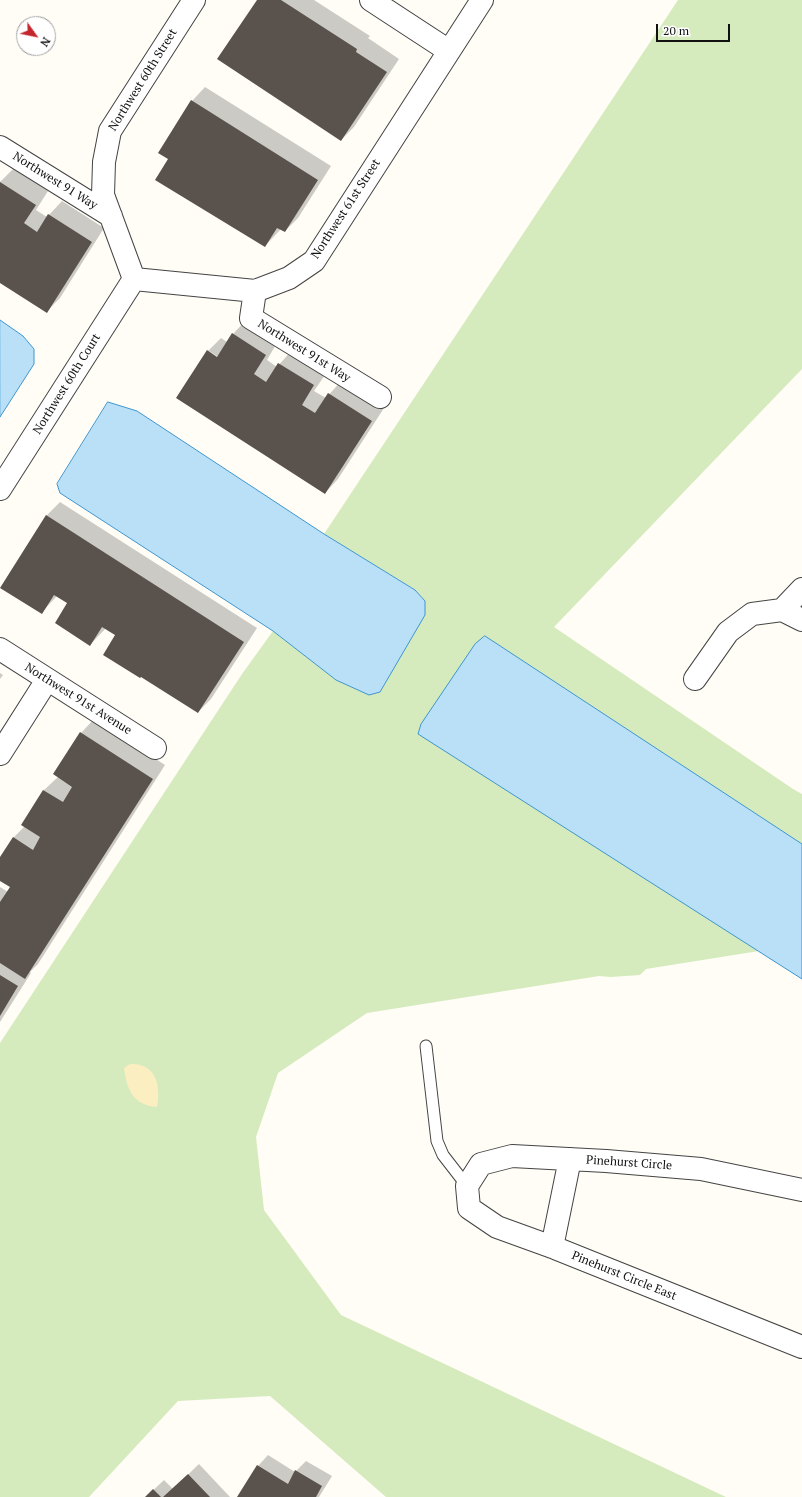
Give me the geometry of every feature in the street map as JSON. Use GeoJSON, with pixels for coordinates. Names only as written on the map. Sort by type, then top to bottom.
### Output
{"type":"FeatureCollection","features":[{"type":"Feature","properties":{"kind":"street","name":"Northwest 60th Street"},"geometry":{"type":"LineString","coordinates":[[134,279],[103,195],[104,162],[110,131],[194,0]]}},
{"type":"Feature","properties":{"kind":"street"},"geometry":{"type":"LineString","coordinates":[[371,0],[449,51]]}},
{"type":"Feature","properties":{"kind":"street","name":"Northwest 61st Street"},"geometry":{"type":"LineString","coordinates":[[134,279],[255,291],[289,278],[314,261],[482,0]]}},
{"type":"Feature","properties":{"kind":"street","name":"Northwest 91 Way"},"geometry":{"type":"LineString","coordinates":[[0,147],[111,216]]}},
{"type":"Feature","properties":{"kind":"street","name":"Northwest 60th Court"},"geometry":{"type":"LineString","coordinates":[[0,489],[134,279]]}},
{"type":"Feature","properties":{"kind":"street","name":"Northwest 91st Way"},"geometry":{"type":"LineString","coordinates":[[255,291],[251,318],[380,398]]}},
{"type":"Feature","properties":{"kind":"street"},"geometry":{"type":"LineString","coordinates":[[782,610],[802,589]]}},
{"type":"Feature","properties":{"kind":"street"},"geometry":{"type":"LineString","coordinates":[[695,679],[728,632],[752,614],[782,610],[802,620]]}},
{"type":"Feature","properties":{"kind":"street","name":"Northwest 91st Avenue"},"geometry":{"type":"LineString","coordinates":[[0,649],[156,748]]}},
{"type":"Feature","properties":{"kind":"street"},"geometry":{"type":"LineString","coordinates":[[0,754],[47,680]]}},
{"type":"Feature","properties":{"kind":"street","name":"Pinehurst Circle"},"geometry":{"type":"LineString","coordinates":[[467,1186],[481,1164],[512,1156],[701,1169],[802,1190]]}},
{"type":"Feature","properties":{"kind":"street"},"geometry":{"type":"LineString","coordinates":[[552,1247],[570,1159]]}},
{"type":"Feature","properties":{"kind":"street","name":"Pinehurst Circle East"},"geometry":{"type":"LineString","coordinates":[[467,1186],[469,1208],[497,1227],[552,1247],[802,1347]]}},
{"type":"Feature","properties":{"kind":"lane"},"geometry":{"type":"LineString","coordinates":[[426,1046],[437,1141],[443,1156],[467,1186]]}},
{"type":"Feature","properties":{"kind":"green space"},"geometry":{"type":"Polygon","coordinates":[[[678,0],[802,0],[802,369],[554,627],[802,794],[802,979],[759,951],[646,969],[640,975],[611,977],[599,976],[367,1013],[278,1073],[256,1137],[264,1210],[341,1315],[726,1497],[386,1497],[270,1396],[178,1401],[89,1497],[0,1497],[0,1043],[242,674],[273,631],[336,680],[425,601],[415,590],[324,534],[678,0]]]}},
{"type":"Feature","properties":{"kind":"sand"},"geometry":{"type":"Polygon","coordinates":[[[130,1064],[141,1065],[152,1073],[158,1089],[157,1107],[149,1106],[137,1100],[129,1089],[124,1068],[130,1064]]]}},
{"type":"Feature","properties":{"kind":"water"},"geometry":{"type":"Polygon","coordinates":[[[0,320],[23,336],[34,349],[34,364],[0,417],[0,320]]]}},
{"type":"Feature","properties":{"kind":"water"},"geometry":{"type":"Polygon","coordinates":[[[108,402],[137,411],[324,534],[415,590],[425,601],[425,615],[380,692],[369,695],[336,680],[273,631],[60,493],[57,484],[108,402]]]}},
{"type":"Feature","properties":{"kind":"water"},"geometry":{"type":"Polygon","coordinates":[[[485,636],[802,844],[802,979],[418,734],[421,724],[475,644],[485,636]]]}},
{"type":"Feature","properties":{"kind":"building"},"geometry":{"type":"Polygon","coordinates":[[[257,0],[281,0],[357,49],[356,52],[387,72],[341,141],[217,59],[257,0]]]}},
{"type":"Feature","properties":{"kind":"building"},"geometry":{"type":"Polygon","coordinates":[[[191,100],[318,180],[285,232],[277,228],[265,247],[155,180],[168,159],[158,153],[191,100]]]}},
{"type":"Feature","properties":{"kind":"building"},"geometry":{"type":"Polygon","coordinates":[[[0,182],[36,205],[24,223],[37,232],[48,214],[92,242],[47,313],[0,283],[0,182]]]}},
{"type":"Feature","properties":{"kind":"building"},"geometry":{"type":"Polygon","coordinates":[[[232,333],[266,355],[254,374],[266,382],[278,363],[314,385],[302,405],[315,413],[328,393],[372,421],[325,494],[176,398],[207,350],[217,357],[232,333]]]}},
{"type":"Feature","properties":{"kind":"building"},"geometry":{"type":"Polygon","coordinates":[[[46,515],[244,642],[198,713],[103,655],[115,635],[102,627],[90,646],[55,623],[67,603],[54,595],[42,614],[0,588],[46,515]]]}},
{"type":"Feature","properties":{"kind":"building"},"geometry":{"type":"Polygon","coordinates":[[[80,732],[153,779],[25,979],[0,963],[0,902],[10,887],[0,881],[0,857],[13,837],[33,850],[40,837],[21,825],[43,790],[63,802],[72,787],[53,774],[80,732]]]}},
{"type":"Feature","properties":{"kind":"building"},"geometry":{"type":"Polygon","coordinates":[[[0,975],[18,986],[0,1016],[0,975]]]}},
{"type":"Feature","properties":{"kind":"building"},"geometry":{"type":"Polygon","coordinates":[[[257,1465],[288,1484],[295,1470],[322,1486],[316,1497],[237,1497],[257,1465]]]}},
{"type":"Feature","properties":{"kind":"building"},"geometry":{"type":"Polygon","coordinates":[[[188,1474],[210,1497],[163,1497],[188,1474]]]}},
{"type":"Feature","properties":{"kind":"building"},"geometry":{"type":"Polygon","coordinates":[[[153,1489],[161,1497],[145,1497],[153,1489]]]}}]}
